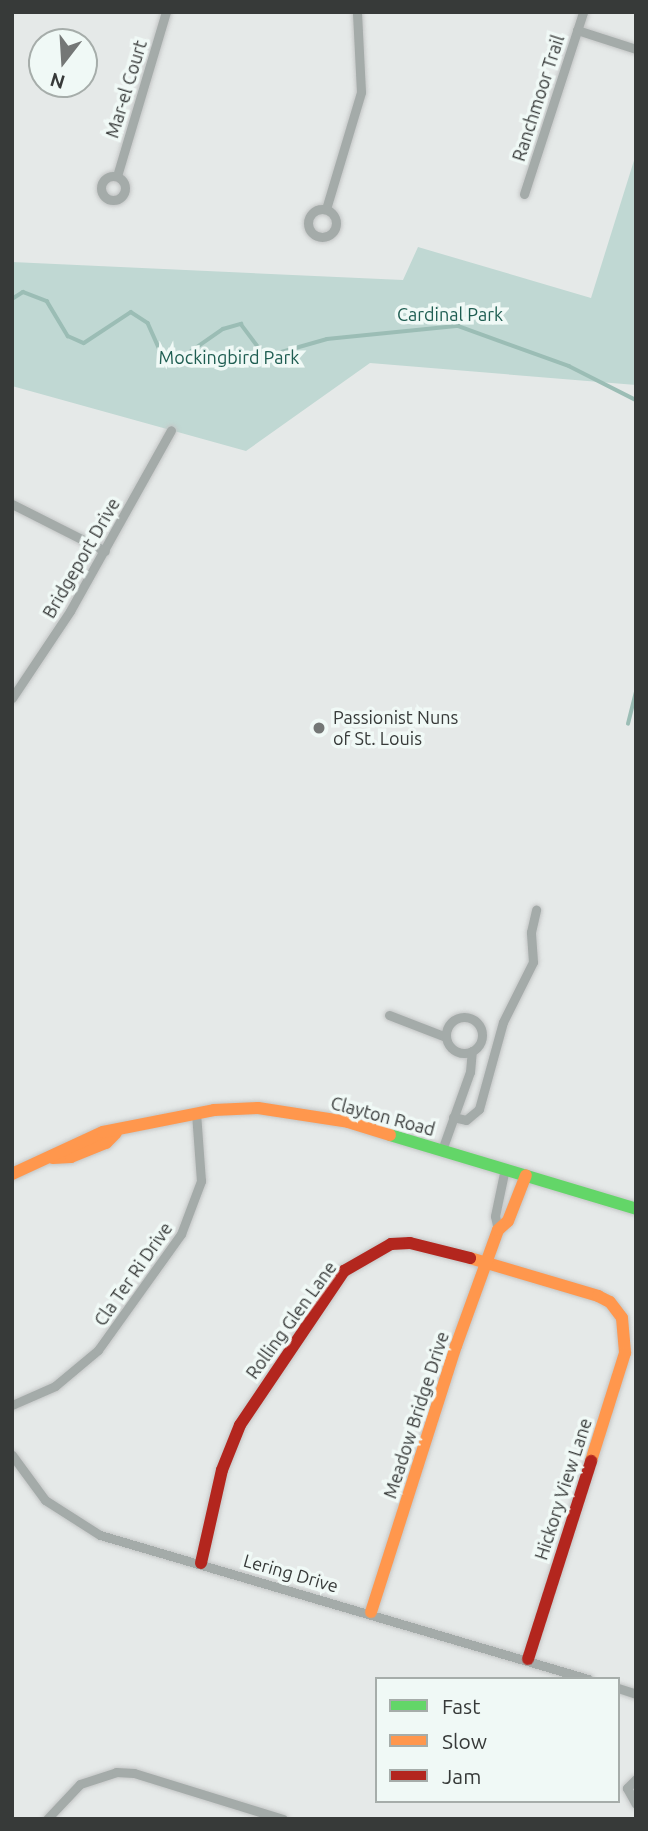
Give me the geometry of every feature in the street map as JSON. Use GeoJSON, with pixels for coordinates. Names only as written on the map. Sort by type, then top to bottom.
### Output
{"type":"FeatureCollection","features":[{"type":"Feature","properties":{"kind":"street","name":"Mar-el Court"},"geometry":{"type":"LineString","coordinates":[[117,176],[166,12]]}},
{"type":"Feature","properties":{"kind":"street"},"geometry":{"type":"LineString","coordinates":[[326,209],[361,92],[357,12]]}},
{"type":"Feature","properties":{"kind":"street","name":"Ranchmoor Trail"},"geometry":{"type":"LineString","coordinates":[[524,194],[583,12]]}},
{"type":"Feature","properties":{"kind":"street"},"geometry":{"type":"LineString","coordinates":[[577,30],[636,49]]}},
{"type":"Feature","properties":{"kind":"street","name":"Bridgeport Drive"},"geometry":{"type":"LineString","coordinates":[[12,698],[105,551],[171,430]]}},
{"type":"Feature","properties":{"kind":"street"},"geometry":{"type":"LineString","coordinates":[[12,504],[105,551]]}},
{"type":"Feature","properties":{"kind":"street"},"geometry":{"type":"LineString","coordinates":[[453,1117],[467,1120],[479,1109],[503,1022],[533,962],[531,932],[536,910]]}},
{"type":"Feature","properties":{"kind":"street"},"geometry":{"type":"LineString","coordinates":[[389,1015],[446,1037],[456,1051],[472,1051]]}},
{"type":"Feature","properties":{"kind":"street"},"geometry":{"type":"LineString","coordinates":[[442,1150],[470,1072],[472,1051],[482,1038],[473,1019],[452,1021],[446,1037]]}},
{"type":"Feature","properties":{"kind":"street","name":"Clayton Road"},"geometry":{"type":"LineString","coordinates":[[12,1174],[53,1158],[65,1146],[103,1132],[116,1132],[196,1113],[258,1108],[304,1113],[505,1168],[636,1209]]}},
{"type":"Feature","properties":{"kind":"street","name":"Cla Ter Ri Drive"},"geometry":{"type":"LineString","coordinates":[[12,1405],[55,1386],[98,1350],[181,1234],[202,1174],[196,1113]]}},
{"type":"Feature","properties":{"kind":"street","name":"Meadow Bridge Drive"},"geometry":{"type":"LineString","coordinates":[[371,1612],[456,1346],[488,1264],[498,1230],[495,1216],[505,1168]]}},
{"type":"Feature","properties":{"kind":"street","name":"Meadow Bridge Drive"},"geometry":{"type":"LineString","coordinates":[[498,1230],[508,1221],[526,1175]]}},
{"type":"Feature","properties":{"kind":"street","name":"Rolling Glen Lane"},"geometry":{"type":"LineString","coordinates":[[201,1563],[222,1470],[240,1425],[345,1271],[391,1244],[432,1248],[598,1296],[618,1311],[624,1329]]}},
{"type":"Feature","properties":{"kind":"street","name":"Hickory View Lane"},"geometry":{"type":"LineString","coordinates":[[528,1659],[625,1353],[624,1329]]}},
{"type":"Feature","properties":{"kind":"street","name":"Lering Drive"},"geometry":{"type":"LineString","coordinates":[[12,1455],[44,1500],[90,1531],[371,1612],[582,1677]]}},
{"type":"Feature","properties":{"kind":"street"},"geometry":{"type":"LineString","coordinates":[[47,1819],[68,1792],[97,1776],[134,1773],[283,1819]]}},
{"type":"Feature","properties":{"kind":"street"},"geometry":{"type":"LineString","coordinates":[[636,1779],[626,1788],[636,1804]]}},
{"type":"Feature","properties":{"kind":"green space","name":"Mockingbird Park"},"geometry":{"type":"Polygon","coordinates":[[[636,154],[636,385],[370,363],[246,451],[12,386],[12,262],[403,280],[418,247],[591,298],[636,154]]]}},
{"type":"Feature","properties":{"kind":"waterway"},"geometry":{"type":"LineString","coordinates":[[12,299],[23,292],[47,301],[68,336],[84,343],[131,312],[148,323],[162,354],[180,359],[223,329],[241,324],[259,348],[271,355],[327,339],[458,326],[569,366],[636,400]]}},
{"type":"Feature","properties":{"kind":"waterway"},"geometry":{"type":"LineString","coordinates":[[628,724],[636,693]]}},
{"type":"Feature","properties":{"kind":"traffic: fast"},"geometry":{"type":"LineString","coordinates":[[390,1135],[636,1209]]}},
{"type":"Feature","properties":{"kind":"traffic: slow"},"geometry":{"type":"LineString","coordinates":[[12,1174],[103,1132],[214,1110],[258,1108],[348,1122],[390,1135]]}},
{"type":"Feature","properties":{"kind":"traffic: slow"},"geometry":{"type":"LineString","coordinates":[[53,1158],[71,1157],[106,1143],[116,1133]]}},
{"type":"Feature","properties":{"kind":"traffic: slow"},"geometry":{"type":"LineString","coordinates":[[371,1612],[456,1346],[498,1230],[508,1221],[526,1175]]}},
{"type":"Feature","properties":{"kind":"traffic: slow"},"geometry":{"type":"LineString","coordinates":[[470,1258],[598,1296],[610,1302],[622,1318],[625,1353],[591,1461]]}},
{"type":"Feature","properties":{"kind":"traffic: jam"},"geometry":{"type":"LineString","coordinates":[[201,1563],[222,1470],[240,1425],[344,1271],[391,1244],[410,1243],[470,1258]]}},
{"type":"Feature","properties":{"kind":"traffic: jam"},"geometry":{"type":"LineString","coordinates":[[528,1659],[591,1461]]}},
{"type":"Feature","properties":{"kind":"place","name":"Passionist Nuns of St. Louis"},"geometry":{"type":"Point","coordinates":[319,728]}},
{"type":"Feature","properties":{"kind":"park label","name":"Cardinal Park"},"geometry":{"type":"Point","coordinates":[450,314]}}]}
